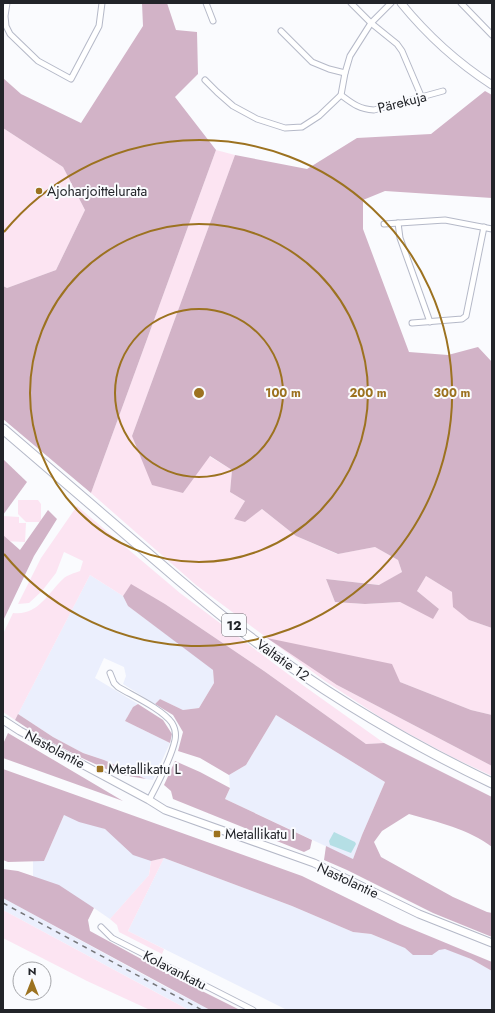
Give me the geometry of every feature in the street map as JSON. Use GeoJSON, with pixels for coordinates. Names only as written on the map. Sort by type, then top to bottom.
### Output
{"type":"FeatureCollection","features":[{"type":"Feature","properties":{"kind":"highway","name":"Valtatie 12"},"geometry":{"type":"LineString","coordinates":[[3,430],[230,622],[274,654],[326,690],[368,716],[416,744],[492,783]]}},
{"type":"Feature","properties":{"kind":"main road"},"geometry":{"type":"LineString","coordinates":[[401,3],[418,23],[454,57],[492,85]]}},
{"type":"Feature","properties":{"kind":"main road","name":"Nastolantie"},"geometry":{"type":"LineString","coordinates":[[3,720],[26,734],[149,800],[164,810],[314,863],[418,914],[492,943]]}},
{"type":"Feature","properties":{"kind":"street"},"geometry":{"type":"LineString","coordinates":[[6,3],[6,26],[10,34],[38,61],[71,79],[99,26],[102,3]]}},
{"type":"Feature","properties":{"kind":"street"},"geometry":{"type":"LineString","coordinates":[[206,3],[213,21]]}},
{"type":"Feature","properties":{"kind":"street"},"geometry":{"type":"LineString","coordinates":[[351,3],[371,23],[397,44],[402,51],[422,98]]}},
{"type":"Feature","properties":{"kind":"street"},"geometry":{"type":"LineString","coordinates":[[205,80],[233,106],[257,119],[285,128],[302,127],[319,116],[341,95],[344,73],[350,56],[371,23],[391,3]]}},
{"type":"Feature","properties":{"kind":"street"},"geometry":{"type":"LineString","coordinates":[[461,3],[492,35]]}},
{"type":"Feature","properties":{"kind":"street"},"geometry":{"type":"LineString","coordinates":[[281,31],[312,62],[344,73]]}},
{"type":"Feature","properties":{"kind":"street","name":"Pärekuja"},"geometry":{"type":"LineString","coordinates":[[341,95],[355,106],[374,110],[444,91]]}},
{"type":"Feature","properties":{"kind":"street"},"geometry":{"type":"LineString","coordinates":[[384,224],[445,220],[492,229]]}},
{"type":"Feature","properties":{"kind":"street"},"geometry":{"type":"LineString","coordinates":[[398,223],[400,238],[430,322]]}},
{"type":"Feature","properties":{"kind":"street"},"geometry":{"type":"LineString","coordinates":[[412,323],[462,319],[466,316],[484,227]]}},
{"type":"Feature","properties":{"kind":"street"},"geometry":{"type":"LineString","coordinates":[[110,673],[114,683],[118,687],[162,713],[172,723],[175,732],[175,740],[171,753],[149,800]]}},
{"type":"Feature","properties":{"kind":"street","name":"Kolavankatu"},"geometry":{"type":"LineString","coordinates":[[101,927],[112,938],[253,1010]]}},
{"type":"Feature","properties":{"kind":"shaded area"},"geometry":{"type":"Polygon","coordinates":[[[142,3],[167,3],[176,30],[197,32],[198,74],[175,97],[216,150],[91,493],[3,419],[3,286],[7,288],[56,270],[85,210],[63,167],[3,128],[3,78],[21,94],[81,123],[143,26],[142,3]]]}},
{"type":"Feature","properties":{"kind":"shaded area"},"geometry":{"type":"Polygon","coordinates":[[[485,91],[492,95],[492,198],[385,191],[363,200],[363,229],[409,352],[448,355],[478,347],[492,362],[492,628],[469,620],[453,607],[452,592],[426,576],[417,591],[439,609],[433,619],[400,602],[365,604],[335,602],[326,579],[379,585],[402,572],[398,560],[375,547],[338,554],[296,536],[262,509],[245,522],[234,519],[245,501],[230,492],[232,470],[210,456],[183,493],[152,485],[132,436],[235,155],[307,169],[357,138],[431,134],[485,91]]]}},
{"type":"Feature","properties":{"kind":"shaded area","name":"Ajoharjoittelurata"},"geometry":{"type":"Polygon","coordinates":[[[3,128],[63,167],[85,210],[56,270],[7,288],[3,286],[3,128]]]}},
{"type":"Feature","properties":{"kind":"shaded area"},"geometry":{"type":"Polygon","coordinates":[[[216,150],[235,155],[132,436],[183,493],[209,456],[232,470],[230,492],[245,501],[234,519],[245,521],[262,509],[296,536],[337,554],[375,547],[398,560],[402,572],[380,585],[326,579],[335,602],[365,604],[400,602],[433,618],[439,609],[417,591],[426,576],[452,592],[469,620],[492,628],[492,715],[471,710],[400,682],[337,685],[492,766],[492,776],[452,757],[389,723],[325,681],[196,585],[91,493],[216,150]]]}},
{"type":"Feature","properties":{"kind":"shaded area"},"geometry":{"type":"Polygon","coordinates":[[[3,459],[27,482],[3,515],[3,459]]]}},
{"type":"Feature","properties":{"kind":"shaded area"},"geometry":{"type":"Polygon","coordinates":[[[18,500],[38,500],[41,504],[41,522],[26,522],[18,514],[18,500]]]}},
{"type":"Feature","properties":{"kind":"shaded area"},"geometry":{"type":"Polygon","coordinates":[[[77,506],[180,593],[304,686],[384,743],[366,744],[264,671],[165,604],[131,585],[123,596],[90,575],[15,720],[3,712],[3,634],[13,613],[22,613],[36,607],[65,578],[80,571],[83,561],[64,552],[56,573],[42,591],[29,603],[18,604],[41,558],[77,506]]]}},
{"type":"Feature","properties":{"kind":"shaded area"},"geometry":{"type":"Polygon","coordinates":[[[48,510],[57,519],[34,556],[3,621],[3,535],[20,550],[48,510]]]}},
{"type":"Feature","properties":{"kind":"shaded area"},"geometry":{"type":"Polygon","coordinates":[[[3,516],[19,517],[19,523],[26,523],[25,542],[3,541],[3,516]]]}},
{"type":"Feature","properties":{"kind":"shaded area"},"geometry":{"type":"Polygon","coordinates":[[[90,575],[123,596],[128,606],[213,669],[214,683],[199,708],[183,710],[160,699],[155,704],[123,684],[126,676],[124,667],[104,658],[95,678],[138,704],[133,707],[125,721],[170,743],[153,780],[146,779],[104,760],[83,753],[53,737],[18,714],[90,575]]]}},
{"type":"Feature","properties":{"kind":"shaded area"},"geometry":{"type":"Polygon","coordinates":[[[131,584],[165,604],[264,671],[366,744],[384,743],[492,797],[492,847],[473,835],[463,831],[442,823],[409,814],[382,831],[374,842],[381,857],[453,897],[492,913],[492,937],[433,913],[324,860],[326,846],[353,859],[385,782],[276,715],[246,765],[229,775],[200,758],[178,751],[183,732],[173,715],[155,704],[160,699],[183,710],[199,708],[214,683],[213,670],[128,606],[123,596],[131,584]]]}},
{"type":"Feature","properties":{"kind":"shaded area"},"geometry":{"type":"Polygon","coordinates":[[[267,638],[392,664],[400,682],[471,710],[492,715],[492,766],[337,685],[267,638]]]}},
{"type":"Feature","properties":{"kind":"shaded area"},"geometry":{"type":"Polygon","coordinates":[[[138,704],[163,720],[172,734],[170,743],[125,721],[133,707],[138,704]]]}},
{"type":"Feature","properties":{"kind":"shaded area"},"geometry":{"type":"Polygon","coordinates":[[[18,714],[53,737],[83,753],[104,760],[146,779],[117,774],[82,758],[41,737],[15,720],[18,714]]]}},
{"type":"Feature","properties":{"kind":"shaded area"},"geometry":{"type":"Polygon","coordinates":[[[276,715],[385,782],[353,859],[225,799],[230,788],[229,775],[246,765],[276,715]]]}},
{"type":"Feature","properties":{"kind":"shaded area"},"geometry":{"type":"Polygon","coordinates":[[[8,733],[123,801],[3,758],[3,744],[8,733]]]}},
{"type":"Feature","properties":{"kind":"shaded area"},"geometry":{"type":"Polygon","coordinates":[[[175,761],[230,788],[225,799],[312,840],[310,849],[304,852],[173,799],[171,791],[164,785],[175,761]]]}},
{"type":"Feature","properties":{"kind":"shaded area"},"geometry":{"type":"Polygon","coordinates":[[[3,769],[302,876],[400,924],[492,962],[492,971],[471,959],[445,949],[439,950],[432,955],[413,955],[405,948],[371,934],[353,932],[292,906],[164,858],[151,861],[133,855],[105,829],[79,822],[64,815],[44,861],[8,862],[3,860],[3,769]]]}},
{"type":"Feature","properties":{"kind":"shaded area"},"geometry":{"type":"Polygon","coordinates":[[[64,815],[105,829],[151,861],[149,875],[110,919],[94,908],[33,876],[33,861],[44,861],[64,815]]]}},
{"type":"Feature","properties":{"kind":"shaded area"},"geometry":{"type":"Polygon","coordinates":[[[164,858],[292,906],[353,932],[371,934],[390,942],[445,948],[471,959],[492,971],[492,1010],[287,1010],[128,931],[164,858]]]}},
{"type":"Feature","properties":{"kind":"shaded area"},"geometry":{"type":"Polygon","coordinates":[[[164,858],[128,931],[164,949],[162,954],[119,932],[117,925],[110,919],[149,875],[151,861],[164,858]]]}},
{"type":"Feature","properties":{"kind":"shaded area"},"geometry":{"type":"Polygon","coordinates":[[[3,869],[18,871],[59,885],[94,908],[88,920],[90,931],[176,978],[240,1010],[210,1010],[3,898],[3,869]]]}},
{"type":"Feature","properties":{"kind":"shaded area"},"geometry":{"type":"Polygon","coordinates":[[[3,898],[210,1010],[189,1010],[3,910],[3,898]]]}},
{"type":"Feature","properties":{"kind":"shaded area"},"geometry":{"type":"Polygon","coordinates":[[[3,910],[189,1010],[150,1010],[87,981],[52,963],[52,961],[48,961],[3,938],[3,910]]]}},
{"type":"Feature","properties":{"kind":"water"},"geometry":{"type":"Polygon","coordinates":[[[334,832],[355,842],[356,844],[351,853],[330,845],[329,841],[334,832]]]}},
{"type":"Feature","properties":{"kind":"railway"},"geometry":{"type":"LineString","coordinates":[[3,903],[202,1010]]}},
{"type":"Feature","properties":{"kind":"place","name":"Ajoharjoittelurata"},"geometry":{"type":"Point","coordinates":[39,191]}},
{"type":"Feature","properties":{"kind":"place","name":"Metallikatu L"},"geometry":{"type":"Point","coordinates":[100,769]}},
{"type":"Feature","properties":{"kind":"place","name":"Metallikatu I"},"geometry":{"type":"Point","coordinates":[217,834]}}]}
